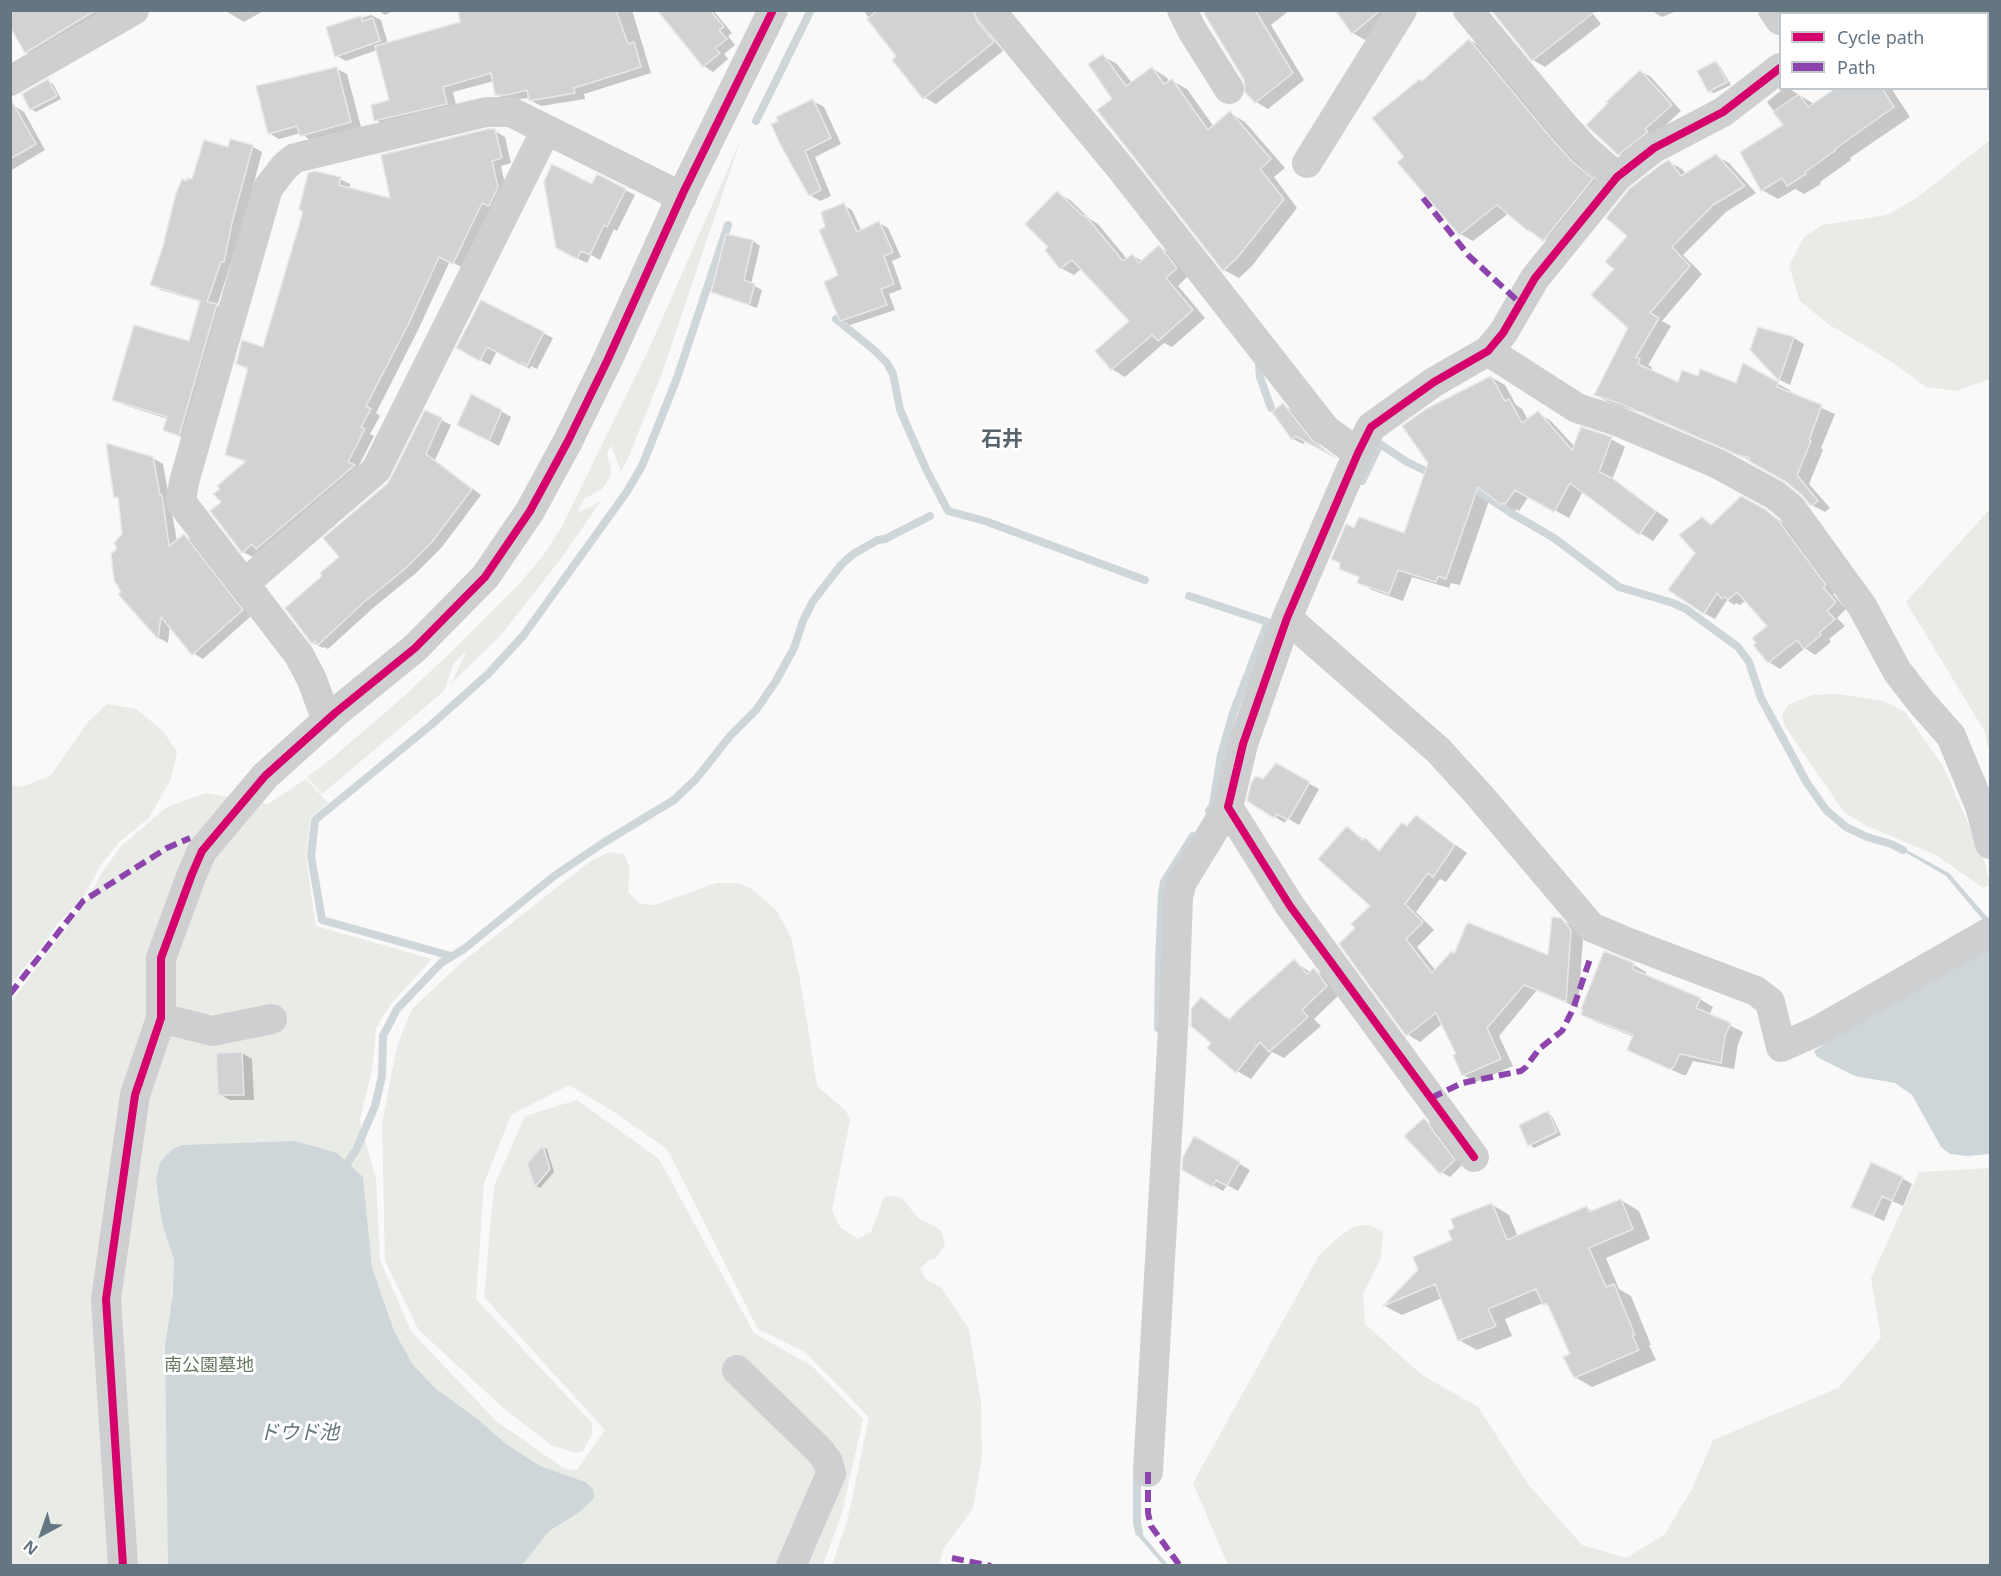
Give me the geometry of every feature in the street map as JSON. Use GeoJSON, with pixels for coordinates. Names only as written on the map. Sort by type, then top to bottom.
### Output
{"type":"FeatureCollection","features":[{"type":"Feature","properties":{"kind":"street"},"geometry":{"type":"LineString","coordinates":[[10,81],[134,10]]}},
{"type":"Feature","properties":{"kind":"street"},"geometry":{"type":"LineString","coordinates":[[123,1566],[106,1299],[135,1095],[161,1018],[161,958],[202,851],[265,776],[415,648],[485,577],[530,511],[568,441],[608,359],[682,197],[773,10]]}},
{"type":"Feature","properties":{"kind":"street"},"geometry":{"type":"LineString","coordinates":[[990,10],[1123,171],[1326,430],[1358,453]]}},
{"type":"Feature","properties":{"kind":"street"},"geometry":{"type":"LineString","coordinates":[[1182,10],[1229,88]]}},
{"type":"Feature","properties":{"kind":"street"},"geometry":{"type":"LineString","coordinates":[[1307,163],[1402,10]]}},
{"type":"Feature","properties":{"kind":"street"},"geometry":{"type":"LineString","coordinates":[[1468,10],[1564,126],[1585,149],[1617,177]]}},
{"type":"Feature","properties":{"kind":"street"},"geometry":{"type":"LineString","coordinates":[[1148,1472],[1174,1012],[1178,896],[1182,882],[1228,807],[1243,744],[1287,618],[1358,453],[1371,427],[1434,382],[1488,351],[1503,333],[1535,278],[1617,177],[1654,148],[1723,112],[1779,69]]}},
{"type":"Feature","properties":{"kind":"street"},"geometry":{"type":"LineString","coordinates":[[327,721],[312,680],[299,655],[181,502],[184,482],[268,188],[285,166],[295,159],[486,112],[511,112],[682,197]]}},
{"type":"Feature","properties":{"kind":"street"},"geometry":{"type":"LineString","coordinates":[[244,584],[376,470],[546,130]]}},
{"type":"Feature","properties":{"kind":"street"},"geometry":{"type":"LineString","coordinates":[[1488,351],[1577,408],[1617,421],[1718,464],[1775,495],[1791,508],[1862,606],[1897,670],[1951,736],[1980,807],[1990,844]]}},
{"type":"Feature","properties":{"kind":"street"},"geometry":{"type":"LineString","coordinates":[[1287,618],[1438,750],[1591,927],[1756,991],[1770,1002],[1781,1047],[1817,1031],[1990,933]]}},
{"type":"Feature","properties":{"kind":"street"},"geometry":{"type":"LineString","coordinates":[[1228,807],[1290,906],[1474,1157]]}},
{"type":"Feature","properties":{"kind":"street"},"geometry":{"type":"LineString","coordinates":[[161,1018],[212,1031],[272,1019]]}},
{"type":"Feature","properties":{"kind":"street"},"geometry":{"type":"LineString","coordinates":[[737,1370],[828,1461],[831,1474],[791,1566]]}},
{"type":"Feature","properties":{"kind":"green space"},"geometry":{"type":"Polygon","coordinates":[[[741,139],[662,373],[621,471],[611,445],[607,454],[611,475],[602,489],[584,499],[577,513],[601,501],[560,560],[501,635],[451,684],[467,650],[454,663],[444,691],[322,794],[307,777],[403,697],[450,653],[519,584],[543,556],[561,528],[648,351],[741,139]]]}},
{"type":"Feature","properties":{"kind":"green space"},"geometry":{"type":"Polygon","coordinates":[[[1990,140],[1990,379],[1956,391],[1926,387],[1892,362],[1828,324],[1800,301],[1789,266],[1804,237],[1822,225],[1887,215],[1918,197],[1990,140]]]}},
{"type":"Feature","properties":{"kind":"green space"},"geometry":{"type":"Polygon","coordinates":[[[1990,509],[1990,756],[1985,732],[1906,602],[1990,509]]]}},
{"type":"Feature","properties":{"kind":"green space"},"geometry":{"type":"Polygon","coordinates":[[[1837,694],[1884,701],[1905,712],[1943,766],[1985,862],[1990,885],[1983,888],[1936,855],[1865,825],[1844,812],[1784,725],[1782,715],[1789,704],[1812,695],[1837,694]]]}},
{"type":"Feature","properties":{"kind":"green space"},"geometry":{"type":"Polygon","coordinates":[[[107,704],[136,709],[163,731],[177,752],[171,779],[149,818],[120,841],[101,865],[84,896],[58,923],[11,984],[11,784],[22,787],[51,775],[88,722],[107,704]]]}},
{"type":"Feature","properties":{"kind":"green space","name":"南公園墓地"},"geometry":{"type":"Polygon","coordinates":[[[306,779],[328,803],[310,818],[306,858],[316,926],[432,959],[391,1004],[376,1028],[372,1070],[360,1120],[376,1180],[380,1260],[411,1331],[496,1421],[565,1469],[577,1470],[605,1430],[484,1297],[494,1186],[525,1116],[577,1100],[659,1159],[754,1333],[812,1366],[863,1419],[842,1513],[823,1565],[11,1565],[10,1003],[88,899],[101,874],[121,846],[167,807],[206,793],[268,804],[306,779]]]}},
{"type":"Feature","properties":{"kind":"green space"},"geometry":{"type":"Polygon","coordinates":[[[609,852],[624,854],[630,868],[628,892],[640,904],[655,905],[716,883],[739,883],[752,889],[776,910],[791,937],[817,1086],[846,1111],[850,1120],[832,1210],[840,1227],[858,1239],[871,1232],[884,1197],[892,1196],[902,1198],[918,1218],[941,1230],[945,1245],[936,1258],[928,1261],[920,1269],[927,1280],[941,1287],[969,1329],[981,1401],[982,1456],[973,1508],[943,1550],[939,1565],[832,1565],[848,1518],[869,1417],[805,1352],[758,1329],[667,1149],[611,1110],[569,1085],[511,1115],[484,1183],[476,1299],[592,1423],[592,1434],[583,1451],[576,1453],[551,1445],[502,1407],[418,1329],[385,1261],[382,1123],[397,1046],[412,1009],[462,962],[588,863],[609,852]]]}},
{"type":"Feature","properties":{"kind":"green space"},"geometry":{"type":"Polygon","coordinates":[[[1990,1168],[1990,1565],[1228,1565],[1193,1483],[1320,1254],[1355,1226],[1370,1225],[1383,1232],[1381,1258],[1363,1294],[1365,1324],[1422,1375],[1478,1407],[1528,1484],[1582,1545],[1626,1558],[1664,1535],[1692,1489],[1713,1440],[1838,1388],[1881,1338],[1871,1278],[1919,1172],[1990,1168]]]}},
{"type":"Feature","properties":{"kind":"water"},"geometry":{"type":"Polygon","coordinates":[[[1893,845],[1949,873],[1988,918],[1983,920],[1946,876],[1893,845]]]}},
{"type":"Feature","properties":{"kind":"water"},"geometry":{"type":"Polygon","coordinates":[[[1990,947],[1990,1154],[1967,1156],[1950,1154],[1941,1147],[1912,1095],[1895,1083],[1855,1076],[1817,1057],[1814,1051],[1893,999],[1990,947]]]}},
{"type":"Feature","properties":{"kind":"water","name":"ドウド池"},"geometry":{"type":"Polygon","coordinates":[[[295,1141],[337,1153],[363,1177],[372,1268],[394,1331],[413,1365],[436,1389],[476,1418],[506,1444],[540,1466],[585,1482],[593,1489],[594,1498],[578,1513],[549,1531],[522,1565],[168,1565],[165,1345],[173,1295],[174,1260],[162,1223],[156,1180],[160,1162],[173,1149],[183,1145],[295,1141]]]}},
{"type":"Feature","properties":{"kind":"water"},"geometry":{"type":"Polygon","coordinates":[[[1139,1521],[1143,1535],[1168,1565],[1163,1565],[1138,1536],[1134,1523],[1139,1521]]]}},
{"type":"Feature","properties":{"kind":"building"},"geometry":{"type":"Polygon","coordinates":[[[10,10],[96,10],[25,53],[10,27],[10,10]]]}},
{"type":"Feature","properties":{"kind":"building"},"geometry":{"type":"Polygon","coordinates":[[[458,10],[616,10],[628,44],[634,42],[641,67],[574,88],[575,93],[529,101],[527,90],[507,95],[495,95],[491,73],[443,87],[447,104],[374,121],[371,105],[389,100],[375,46],[460,22],[458,10]]]}},
{"type":"Feature","properties":{"kind":"building"},"geometry":{"type":"Polygon","coordinates":[[[657,10],[710,10],[724,27],[719,30],[727,39],[715,48],[720,53],[703,67],[657,10]]]}},
{"type":"Feature","properties":{"kind":"building"},"geometry":{"type":"Polygon","coordinates":[[[878,10],[973,10],[977,21],[994,42],[923,99],[892,60],[896,56],[867,19],[878,10]]]}},
{"type":"Feature","properties":{"kind":"building"},"geometry":{"type":"Polygon","coordinates":[[[1202,10],[1255,10],[1293,73],[1255,103],[1245,92],[1244,80],[1202,10]]]}},
{"type":"Feature","properties":{"kind":"building"},"geometry":{"type":"Polygon","coordinates":[[[1335,10],[1381,10],[1352,34],[1335,10]]]}},
{"type":"Feature","properties":{"kind":"building"},"geometry":{"type":"Polygon","coordinates":[[[1491,10],[1597,10],[1532,61],[1491,10]]]}},
{"type":"Feature","properties":{"kind":"building"},"geometry":{"type":"Polygon","coordinates":[[[361,16],[362,21],[373,18],[380,41],[335,57],[326,27],[361,16]]]}},
{"type":"Feature","properties":{"kind":"building"},"geometry":{"type":"Polygon","coordinates":[[[1469,39],[1551,138],[1593,179],[1543,241],[1497,205],[1459,235],[1397,162],[1404,157],[1372,118],[1420,79],[1422,81],[1469,39]]]}},
{"type":"Feature","properties":{"kind":"building"},"geometry":{"type":"Polygon","coordinates":[[[1103,54],[1126,86],[1152,67],[1164,84],[1172,79],[1208,130],[1230,111],[1271,159],[1260,169],[1284,199],[1237,258],[1223,271],[1097,110],[1112,99],[1088,64],[1103,54]]]}},
{"type":"Feature","properties":{"kind":"building"},"geometry":{"type":"Polygon","coordinates":[[[1716,61],[1727,82],[1708,92],[1697,71],[1716,61]]]}},
{"type":"Feature","properties":{"kind":"building"},"geometry":{"type":"Polygon","coordinates":[[[337,67],[351,122],[300,136],[297,126],[268,134],[256,86],[337,67]]]}},
{"type":"Feature","properties":{"kind":"building"},"geometry":{"type":"Polygon","coordinates":[[[1640,70],[1672,105],[1645,129],[1648,132],[1618,155],[1586,125],[1608,103],[1606,102],[1640,70]]]}},
{"type":"Feature","properties":{"kind":"building"},"geometry":{"type":"Polygon","coordinates":[[[48,79],[57,96],[30,110],[22,94],[48,79]]]}},
{"type":"Feature","properties":{"kind":"building"},"geometry":{"type":"Polygon","coordinates":[[[1833,90],[1883,90],[1894,107],[1787,186],[1782,178],[1761,191],[1740,152],[1783,125],[1773,112],[1799,94],[1808,107],[1833,90]]]}},
{"type":"Feature","properties":{"kind":"building"},"geometry":{"type":"Polygon","coordinates":[[[10,98],[36,144],[10,159],[10,98]]]}},
{"type":"Feature","properties":{"kind":"building"},"geometry":{"type":"Polygon","coordinates":[[[813,99],[831,138],[805,151],[821,190],[809,196],[771,124],[778,121],[776,117],[813,99]]]}},
{"type":"Feature","properties":{"kind":"building"},"geometry":{"type":"Polygon","coordinates":[[[495,129],[502,158],[492,161],[498,187],[489,206],[482,203],[453,264],[439,257],[408,325],[366,406],[371,409],[361,427],[365,429],[348,462],[355,465],[256,549],[252,544],[242,553],[210,511],[221,502],[213,494],[220,489],[217,486],[246,461],[225,455],[248,368],[236,364],[242,340],[263,347],[303,212],[299,209],[308,173],[314,171],[341,177],[339,185],[390,198],[381,155],[495,129]]]}},
{"type":"Feature","properties":{"kind":"building"},"geometry":{"type":"Polygon","coordinates":[[[230,139],[253,145],[224,262],[221,262],[207,302],[217,304],[179,436],[163,430],[167,417],[112,400],[134,325],[189,341],[200,301],[150,285],[182,179],[187,181],[187,178],[192,179],[204,140],[228,147],[230,139]]]}},
{"type":"Feature","properties":{"kind":"building"},"geometry":{"type":"Polygon","coordinates":[[[1716,154],[1745,186],[1713,205],[1672,247],[1690,266],[1650,313],[1659,318],[1636,357],[1640,359],[1638,364],[1678,382],[1682,370],[1698,376],[1700,369],[1736,383],[1743,363],[1778,382],[1777,387],[1822,405],[1797,475],[1818,501],[1811,506],[1786,482],[1749,461],[1750,458],[1738,455],[1624,405],[1594,395],[1628,328],[1591,295],[1614,269],[1605,262],[1627,236],[1606,218],[1629,189],[1663,163],[1669,160],[1681,176],[1716,154]]]}},
{"type":"Feature","properties":{"kind":"building"},"geometry":{"type":"Polygon","coordinates":[[[552,164],[592,184],[597,174],[626,189],[607,227],[604,225],[590,255],[581,251],[577,259],[556,248],[544,182],[552,164]]]}},
{"type":"Feature","properties":{"kind":"building"},"geometry":{"type":"Polygon","coordinates":[[[1057,191],[1083,216],[1085,215],[1123,261],[1132,254],[1139,263],[1159,245],[1177,268],[1166,278],[1193,310],[1158,341],[1152,335],[1111,370],[1095,351],[1129,321],[1072,260],[1060,269],[1045,250],[1048,247],[1025,224],[1057,191]]]}},
{"type":"Feature","properties":{"kind":"building"},"geometry":{"type":"Polygon","coordinates":[[[844,203],[857,232],[879,221],[893,252],[884,256],[894,284],[881,289],[887,305],[840,321],[824,282],[838,275],[819,230],[825,227],[821,212],[844,203]]]}},
{"type":"Feature","properties":{"kind":"building"},"geometry":{"type":"Polygon","coordinates":[[[726,234],[753,240],[744,280],[755,284],[749,305],[711,292],[726,234]]]}},
{"type":"Feature","properties":{"kind":"building"},"geometry":{"type":"Polygon","coordinates":[[[481,300],[544,332],[527,366],[487,347],[480,361],[456,348],[481,300]]]}},
{"type":"Feature","properties":{"kind":"building"},"geometry":{"type":"Polygon","coordinates":[[[1758,327],[1794,337],[1779,381],[1750,350],[1758,327]]]}},
{"type":"Feature","properties":{"kind":"building"},"geometry":{"type":"Polygon","coordinates":[[[1491,376],[1505,401],[1509,399],[1522,423],[1538,411],[1572,450],[1581,427],[1612,437],[1599,472],[1612,478],[1656,511],[1639,535],[1570,483],[1554,512],[1515,490],[1505,504],[1501,505],[1478,487],[1446,579],[1438,576],[1436,582],[1398,570],[1389,594],[1357,583],[1359,577],[1339,569],[1340,563],[1331,559],[1346,524],[1354,528],[1359,517],[1404,533],[1428,463],[1402,426],[1426,409],[1491,376]]]}},
{"type":"Feature","properties":{"kind":"building"},"geometry":{"type":"Polygon","coordinates":[[[471,394],[502,410],[489,441],[457,425],[471,394]]]}},
{"type":"Feature","properties":{"kind":"building"},"geometry":{"type":"Polygon","coordinates":[[[1283,403],[1313,441],[1336,458],[1295,436],[1292,440],[1272,412],[1283,403]]]}},
{"type":"Feature","properties":{"kind":"building"},"geometry":{"type":"Polygon","coordinates":[[[425,410],[442,418],[426,454],[472,489],[432,542],[406,568],[363,603],[318,645],[315,641],[312,644],[285,608],[322,576],[320,573],[339,557],[323,538],[388,483],[425,410]]]}},
{"type":"Feature","properties":{"kind":"building"},"geometry":{"type":"Polygon","coordinates":[[[106,443],[153,457],[160,495],[162,495],[169,546],[184,534],[243,610],[192,655],[161,617],[158,639],[118,594],[121,592],[114,580],[111,554],[117,548],[114,543],[122,534],[118,497],[114,498],[106,443]]]}},
{"type":"Feature","properties":{"kind":"building"},"geometry":{"type":"Polygon","coordinates":[[[1741,496],[1765,509],[1778,520],[1826,585],[1823,587],[1836,602],[1827,611],[1835,619],[1819,633],[1821,635],[1804,649],[1797,640],[1768,663],[1753,645],[1756,643],[1752,638],[1767,626],[1737,592],[1728,600],[1725,597],[1722,599],[1717,593],[1704,614],[1668,590],[1695,553],[1679,535],[1702,517],[1711,525],[1741,496]]]}},
{"type":"Feature","properties":{"kind":"building"},"geometry":{"type":"Polygon","coordinates":[[[1276,763],[1310,782],[1288,820],[1277,814],[1274,818],[1247,801],[1251,783],[1256,776],[1263,779],[1276,763]]]}},
{"type":"Feature","properties":{"kind":"building"},"geometry":{"type":"Polygon","coordinates":[[[1416,815],[1455,845],[1433,877],[1428,873],[1405,904],[1423,922],[1406,939],[1432,973],[1452,951],[1454,954],[1466,925],[1469,923],[1548,955],[1552,917],[1561,918],[1571,930],[1566,1002],[1524,985],[1487,1028],[1501,1059],[1462,1076],[1453,1055],[1456,1054],[1436,1013],[1406,1036],[1339,944],[1355,928],[1351,924],[1370,906],[1318,859],[1347,826],[1379,851],[1402,822],[1407,826],[1416,815]]]}},
{"type":"Feature","properties":{"kind":"building"},"geometry":{"type":"Polygon","coordinates":[[[1604,951],[1634,963],[1632,969],[1701,998],[1696,1008],[1731,1023],[1725,1036],[1721,1063],[1680,1054],[1673,1068],[1669,1069],[1627,1050],[1633,1035],[1581,1015],[1583,1010],[1581,1009],[1604,951]]]}},
{"type":"Feature","properties":{"kind":"building"},"geometry":{"type":"Polygon","coordinates":[[[1294,959],[1307,974],[1314,968],[1327,986],[1302,1010],[1308,1017],[1269,1052],[1260,1042],[1236,1073],[1207,1048],[1211,1043],[1191,1026],[1191,1009],[1201,997],[1229,1020],[1294,959]]]}},
{"type":"Feature","properties":{"kind":"building"},"geometry":{"type":"Polygon","coordinates":[[[242,1052],[244,1095],[218,1095],[216,1053],[242,1052]]]}},
{"type":"Feature","properties":{"kind":"building"},"geometry":{"type":"Polygon","coordinates":[[[1548,1111],[1557,1132],[1528,1146],[1519,1125],[1548,1111]]]}},
{"type":"Feature","properties":{"kind":"building"},"geometry":{"type":"Polygon","coordinates":[[[1424,1118],[1455,1160],[1440,1174],[1404,1136],[1424,1118]]]}},
{"type":"Feature","properties":{"kind":"building"},"geometry":{"type":"Polygon","coordinates":[[[1194,1136],[1240,1162],[1227,1186],[1216,1180],[1212,1187],[1182,1170],[1183,1157],[1194,1136]]]}},
{"type":"Feature","properties":{"kind":"building"},"geometry":{"type":"Polygon","coordinates":[[[543,1145],[550,1169],[535,1187],[527,1164],[543,1145]]]}},
{"type":"Feature","properties":{"kind":"building"},"geometry":{"type":"Polygon","coordinates":[[[1871,1162],[1903,1177],[1892,1201],[1882,1196],[1873,1216],[1851,1207],[1871,1162]]]}},
{"type":"Feature","properties":{"kind":"building"},"geometry":{"type":"Polygon","coordinates":[[[1621,1199],[1633,1229],[1589,1248],[1606,1287],[1614,1284],[1639,1350],[1574,1378],[1563,1357],[1570,1354],[1547,1303],[1543,1305],[1536,1289],[1488,1309],[1496,1326],[1458,1341],[1435,1284],[1383,1306],[1418,1270],[1413,1257],[1452,1240],[1448,1231],[1454,1228],[1451,1219],[1492,1203],[1507,1240],[1587,1206],[1589,1212],[1621,1199]]]}},
{"type":"Feature","properties":{"kind":"waterway"},"geometry":{"type":"LineString","coordinates":[[756,121],[811,10]]}},
{"type":"Feature","properties":{"kind":"waterway"},"geometry":{"type":"LineString","coordinates":[[451,956],[322,920],[311,856],[315,820],[431,725],[488,674],[523,636],[626,493],[642,466],[677,378],[728,225]]}},
{"type":"Feature","properties":{"kind":"waterway"},"geometry":{"type":"LineString","coordinates":[[836,319],[887,363],[893,374],[900,409],[907,426],[948,511],[985,521],[1145,580]]}},
{"type":"Feature","properties":{"kind":"waterway"},"geometry":{"type":"LineString","coordinates":[[1259,363],[1260,377],[1271,408]]}},
{"type":"Feature","properties":{"kind":"waterway"},"geometry":{"type":"LineString","coordinates":[[1362,481],[1380,444],[1407,462],[1432,474]]}},
{"type":"Feature","properties":{"kind":"waterway"},"geometry":{"type":"LineString","coordinates":[[1469,485],[1554,538],[1619,587],[1686,609],[1738,647],[1749,662],[1761,698],[1807,783],[1826,810],[1846,827],[1903,850]]}},
{"type":"Feature","properties":{"kind":"waterway"},"geometry":{"type":"LineString","coordinates":[[342,1171],[356,1150],[375,1106],[382,1076],[383,1036],[397,1009],[441,963],[464,949],[554,876],[674,800],[696,779],[730,736],[756,710],[776,681],[794,648],[813,601],[841,565],[853,554],[878,540],[885,539],[930,516]]}},
{"type":"Feature","properties":{"kind":"waterway"},"geometry":{"type":"LineString","coordinates":[[1189,596],[1268,622],[1233,713],[1221,755],[1213,805],[1209,811]]}},
{"type":"Feature","properties":{"kind":"waterway"},"geometry":{"type":"LineString","coordinates":[[1158,1028],[1164,882],[1193,836]]}},
{"type":"Feature","properties":{"kind":"waterway"},"geometry":{"type":"LineString","coordinates":[[1137,1472],[1139,1532]]}},
{"type":"Feature","properties":{"kind":"marked path"},"geometry":{"type":"LineString","coordinates":[[1423,198],[1469,256],[1520,303]]}},
{"type":"Feature","properties":{"kind":"marked path"},"geometry":{"type":"LineString","coordinates":[[10,994],[83,901],[167,848],[190,838]]}},
{"type":"Feature","properties":{"kind":"marked path"},"geometry":{"type":"LineString","coordinates":[[1431,1098],[1462,1083],[1521,1071],[1526,1067],[1539,1049],[1562,1031],[1573,1009],[1591,956]]}},
{"type":"Feature","properties":{"kind":"marked path"},"geometry":{"type":"LineString","coordinates":[[1148,1472],[1148,1513],[1151,1526],[1180,1566]]}},
{"type":"Feature","properties":{"kind":"marked path"},"geometry":{"type":"LineString","coordinates":[[952,1558],[991,1566]]}},
{"type":"Feature","properties":{"kind":"cycle path"},"geometry":{"type":"LineString","coordinates":[[123,1566],[106,1299],[135,1095],[161,1018],[161,958],[192,874],[202,851],[265,776],[335,713],[415,648],[485,577],[530,511],[568,441],[608,359],[683,193],[773,10]]}},
{"type":"Feature","properties":{"kind":"cycle path"},"geometry":{"type":"LineString","coordinates":[[1474,1157],[1290,906],[1228,807],[1243,744],[1287,618],[1371,427],[1434,382],[1488,351],[1503,333],[1535,278],[1617,177],[1654,148],[1723,112],[1779,69]]}},
{"type":"Feature","properties":{"kind":"district","name":"石井"},"geometry":{"type":"Point","coordinates":[1002,440]}}]}
